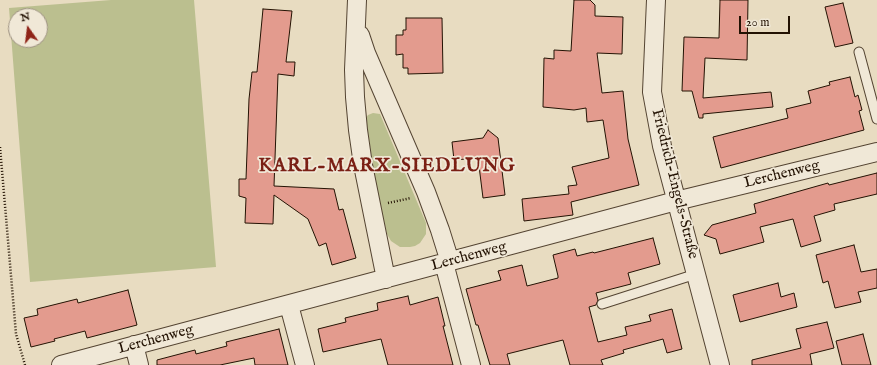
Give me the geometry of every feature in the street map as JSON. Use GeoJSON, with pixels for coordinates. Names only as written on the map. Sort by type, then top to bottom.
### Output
{"type":"FeatureCollection","features":[{"type":"Feature","properties":{"kind":"street"},"geometry":{"type":"LineString","coordinates":[[357,0],[354,70],[358,130],[386,279]]}},
{"type":"Feature","properties":{"kind":"street","name":"Friedrich-Engels-Straße"},"geometry":{"type":"LineString","coordinates":[[656,0],[652,92],[662,146],[720,365]]}},
{"type":"Feature","properties":{"kind":"street"},"geometry":{"type":"LineString","coordinates":[[356,25],[366,53],[427,194],[440,230],[471,365]]}},
{"type":"Feature","properties":{"kind":"street","name":"Lerchenweg"},"geometry":{"type":"LineString","coordinates":[[61,365],[676,201],[877,152]]}},
{"type":"Feature","properties":{"kind":"street"},"geometry":{"type":"LineString","coordinates":[[289,305],[305,365]]}},
{"type":"Feature","properties":{"kind":"street"},"geometry":{"type":"LineString","coordinates":[[134,345],[139,365]]}},
{"type":"Feature","properties":{"kind":"lane"},"geometry":{"type":"LineString","coordinates":[[859,52],[877,119]]}},
{"type":"Feature","properties":{"kind":"lane"},"geometry":{"type":"LineString","coordinates":[[602,304],[696,274]]}},
{"type":"Feature","properties":{"kind":"path"},"geometry":{"type":"LineString","coordinates":[[0,147],[16,334],[25,365]]}},
{"type":"Feature","properties":{"kind":"path"},"geometry":{"type":"LineString","coordinates":[[372,207],[427,194]]}},
{"type":"Feature","properties":{"kind":"green space"},"geometry":{"type":"Polygon","coordinates":[[[111,0],[194,0],[216,267],[30,282],[12,48],[48,48],[48,8],[9,8],[111,0]]]}},
{"type":"Feature","properties":{"kind":"green space"},"geometry":{"type":"Polygon","coordinates":[[[373,113],[380,114],[426,223],[426,234],[420,243],[415,246],[400,247],[391,241],[387,234],[377,192],[366,118],[368,115],[373,113]]]}},
{"type":"Feature","properties":{"kind":"building"},"geometry":{"type":"Polygon","coordinates":[[[574,0],[590,0],[595,5],[595,16],[623,17],[622,54],[597,53],[602,93],[623,91],[628,139],[639,185],[571,202],[573,215],[524,221],[522,199],[569,194],[568,186],[577,185],[572,167],[609,158],[603,120],[587,122],[586,108],[574,110],[543,107],[544,58],[554,59],[554,50],[571,51],[574,0]]]}},
{"type":"Feature","properties":{"kind":"building"},"geometry":{"type":"Polygon","coordinates":[[[720,0],[748,0],[747,60],[705,58],[703,98],[771,92],[773,107],[703,114],[703,118],[699,118],[692,91],[682,91],[684,37],[719,38],[720,0]]]}},
{"type":"Feature","properties":{"kind":"building"},"geometry":{"type":"Polygon","coordinates":[[[843,3],[853,43],[835,47],[825,7],[843,3]]]}},
{"type":"Feature","properties":{"kind":"building"},"geometry":{"type":"Polygon","coordinates":[[[263,9],[292,11],[286,62],[295,62],[294,76],[278,74],[274,186],[334,189],[339,210],[343,209],[356,258],[332,265],[326,243],[319,246],[308,219],[274,195],[273,224],[245,223],[246,198],[239,196],[239,179],[246,179],[249,99],[252,72],[257,72],[263,9]]]}},
{"type":"Feature","properties":{"kind":"building"},"geometry":{"type":"Polygon","coordinates":[[[406,18],[442,18],[443,73],[408,74],[408,68],[403,68],[403,54],[396,55],[396,35],[403,35],[403,30],[406,30],[406,18]]]}},
{"type":"Feature","properties":{"kind":"building"},"geometry":{"type":"Polygon","coordinates":[[[850,77],[855,97],[858,95],[862,110],[859,111],[864,130],[721,168],[713,137],[788,118],[786,109],[811,103],[808,91],[830,85],[829,82],[850,77]]]}},
{"type":"Feature","properties":{"kind":"building"},"geometry":{"type":"Polygon","coordinates":[[[488,130],[498,138],[505,195],[483,198],[478,158],[454,160],[452,142],[483,138],[488,130]]]}},
{"type":"Feature","properties":{"kind":"building"},"geometry":{"type":"Polygon","coordinates":[[[877,173],[877,194],[834,204],[835,210],[814,216],[821,241],[801,247],[793,219],[760,227],[764,242],[720,254],[716,239],[704,235],[712,225],[756,213],[754,204],[828,183],[829,185],[877,173]]]}},
{"type":"Feature","properties":{"kind":"building"},"geometry":{"type":"Polygon","coordinates":[[[653,238],[660,264],[628,273],[631,284],[596,293],[598,300],[596,305],[589,307],[598,342],[627,335],[625,327],[651,321],[649,315],[672,309],[682,349],[667,353],[663,339],[623,350],[624,353],[601,360],[603,365],[570,365],[563,340],[507,354],[510,365],[490,365],[478,325],[476,325],[466,289],[501,280],[498,271],[522,265],[527,286],[558,278],[553,255],[575,249],[577,256],[653,238]]]}},
{"type":"Feature","properties":{"kind":"building"},"geometry":{"type":"Polygon","coordinates":[[[854,245],[861,272],[877,269],[877,288],[858,292],[861,302],[835,308],[828,281],[823,283],[816,255],[854,245]]]}},
{"type":"Feature","properties":{"kind":"building"},"geometry":{"type":"Polygon","coordinates":[[[778,283],[781,297],[794,293],[797,307],[740,322],[733,295],[778,283]]]}},
{"type":"Feature","properties":{"kind":"building"},"geometry":{"type":"Polygon","coordinates":[[[128,290],[137,325],[87,338],[85,331],[31,347],[24,318],[38,315],[37,309],[77,299],[78,303],[128,290]]]}},
{"type":"Feature","properties":{"kind":"building"},"geometry":{"type":"Polygon","coordinates":[[[408,296],[410,305],[438,297],[445,326],[443,326],[453,365],[388,365],[381,339],[323,352],[318,329],[346,322],[345,318],[378,310],[377,303],[408,296]]]}},
{"type":"Feature","properties":{"kind":"building"},"geometry":{"type":"Polygon","coordinates":[[[827,322],[834,348],[810,354],[812,365],[752,365],[752,360],[801,348],[796,329],[827,322]]]}},
{"type":"Feature","properties":{"kind":"building"},"geometry":{"type":"Polygon","coordinates":[[[279,329],[288,365],[255,365],[254,358],[220,365],[157,365],[157,360],[195,350],[196,354],[227,346],[226,342],[279,329]]]}},
{"type":"Feature","properties":{"kind":"building"},"geometry":{"type":"Polygon","coordinates":[[[863,334],[871,365],[842,365],[836,341],[863,334]]]}},
{"type":"Feature","properties":{"kind":"district","name":"KARL-MARX-SIEDLUNG"},"geometry":{"type":"Point","coordinates":[387,167]}}]}
